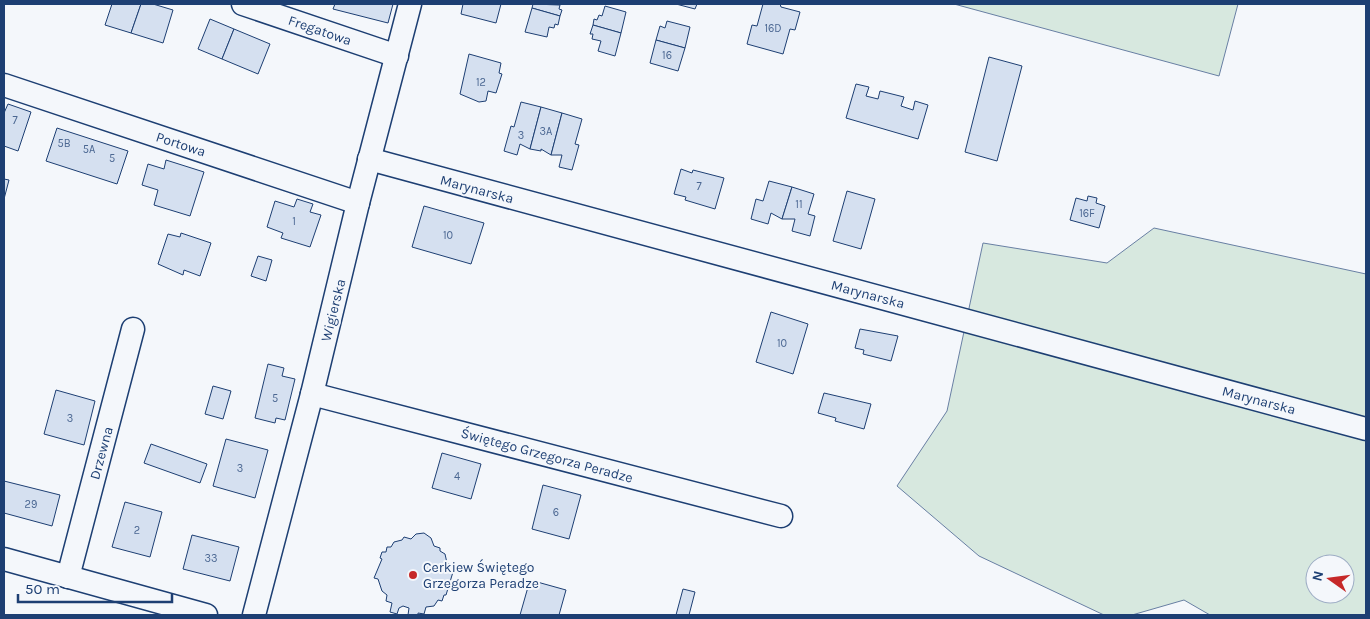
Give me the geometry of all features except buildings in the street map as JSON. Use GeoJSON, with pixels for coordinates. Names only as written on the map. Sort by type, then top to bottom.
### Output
{"type":"FeatureCollection","features":[{"type":"Feature","properties":{"kind":"street","name":"Fregatowa"},"geometry":{"type":"LineString","coordinates":[[243,4],[397,56]]}},
{"type":"Feature","properties":{"kind":"street","name":"Wigierska"},"geometry":{"type":"LineString","coordinates":[[254,615],[312,394],[358,203],[410,4]]}},
{"type":"Feature","properties":{"kind":"street","name":"Portowa"},"geometry":{"type":"LineString","coordinates":[[4,85],[358,203]]}},
{"type":"Feature","properties":{"kind":"street","name":"Marynarska"},"geometry":{"type":"LineString","coordinates":[[370,159],[1366,429]]}},
{"type":"Feature","properties":{"kind":"street","name":"Drzewna"},"geometry":{"type":"LineString","coordinates":[[68,577],[133,329]]}},
{"type":"Feature","properties":{"kind":"street","name":"Świętego Grzegorza Peradze"},"geometry":{"type":"LineString","coordinates":[[312,394],[781,516]]}},
{"type":"Feature","properties":{"kind":"street"},"geometry":{"type":"LineString","coordinates":[[4,559],[206,615]]}},
{"type":"Feature","properties":{"kind":"shaded area"},"geometry":{"type":"Polygon","coordinates":[[[954,4],[1238,4],[1219,76],[954,4]]]}},
{"type":"Feature","properties":{"kind":"shaded area"},"geometry":{"type":"Polygon","coordinates":[[[1154,228],[1366,274],[1366,615],[1210,615],[1184,600],[1132,615],[1104,615],[979,556],[897,486],[947,411],[983,243],[1107,263],[1154,228]]]}},
{"type":"Feature","properties":{"kind":"place","name":"Cerkiew Świętego Grzegorza Peradze"},"geometry":{"type":"Point","coordinates":[413,575]}}]}
